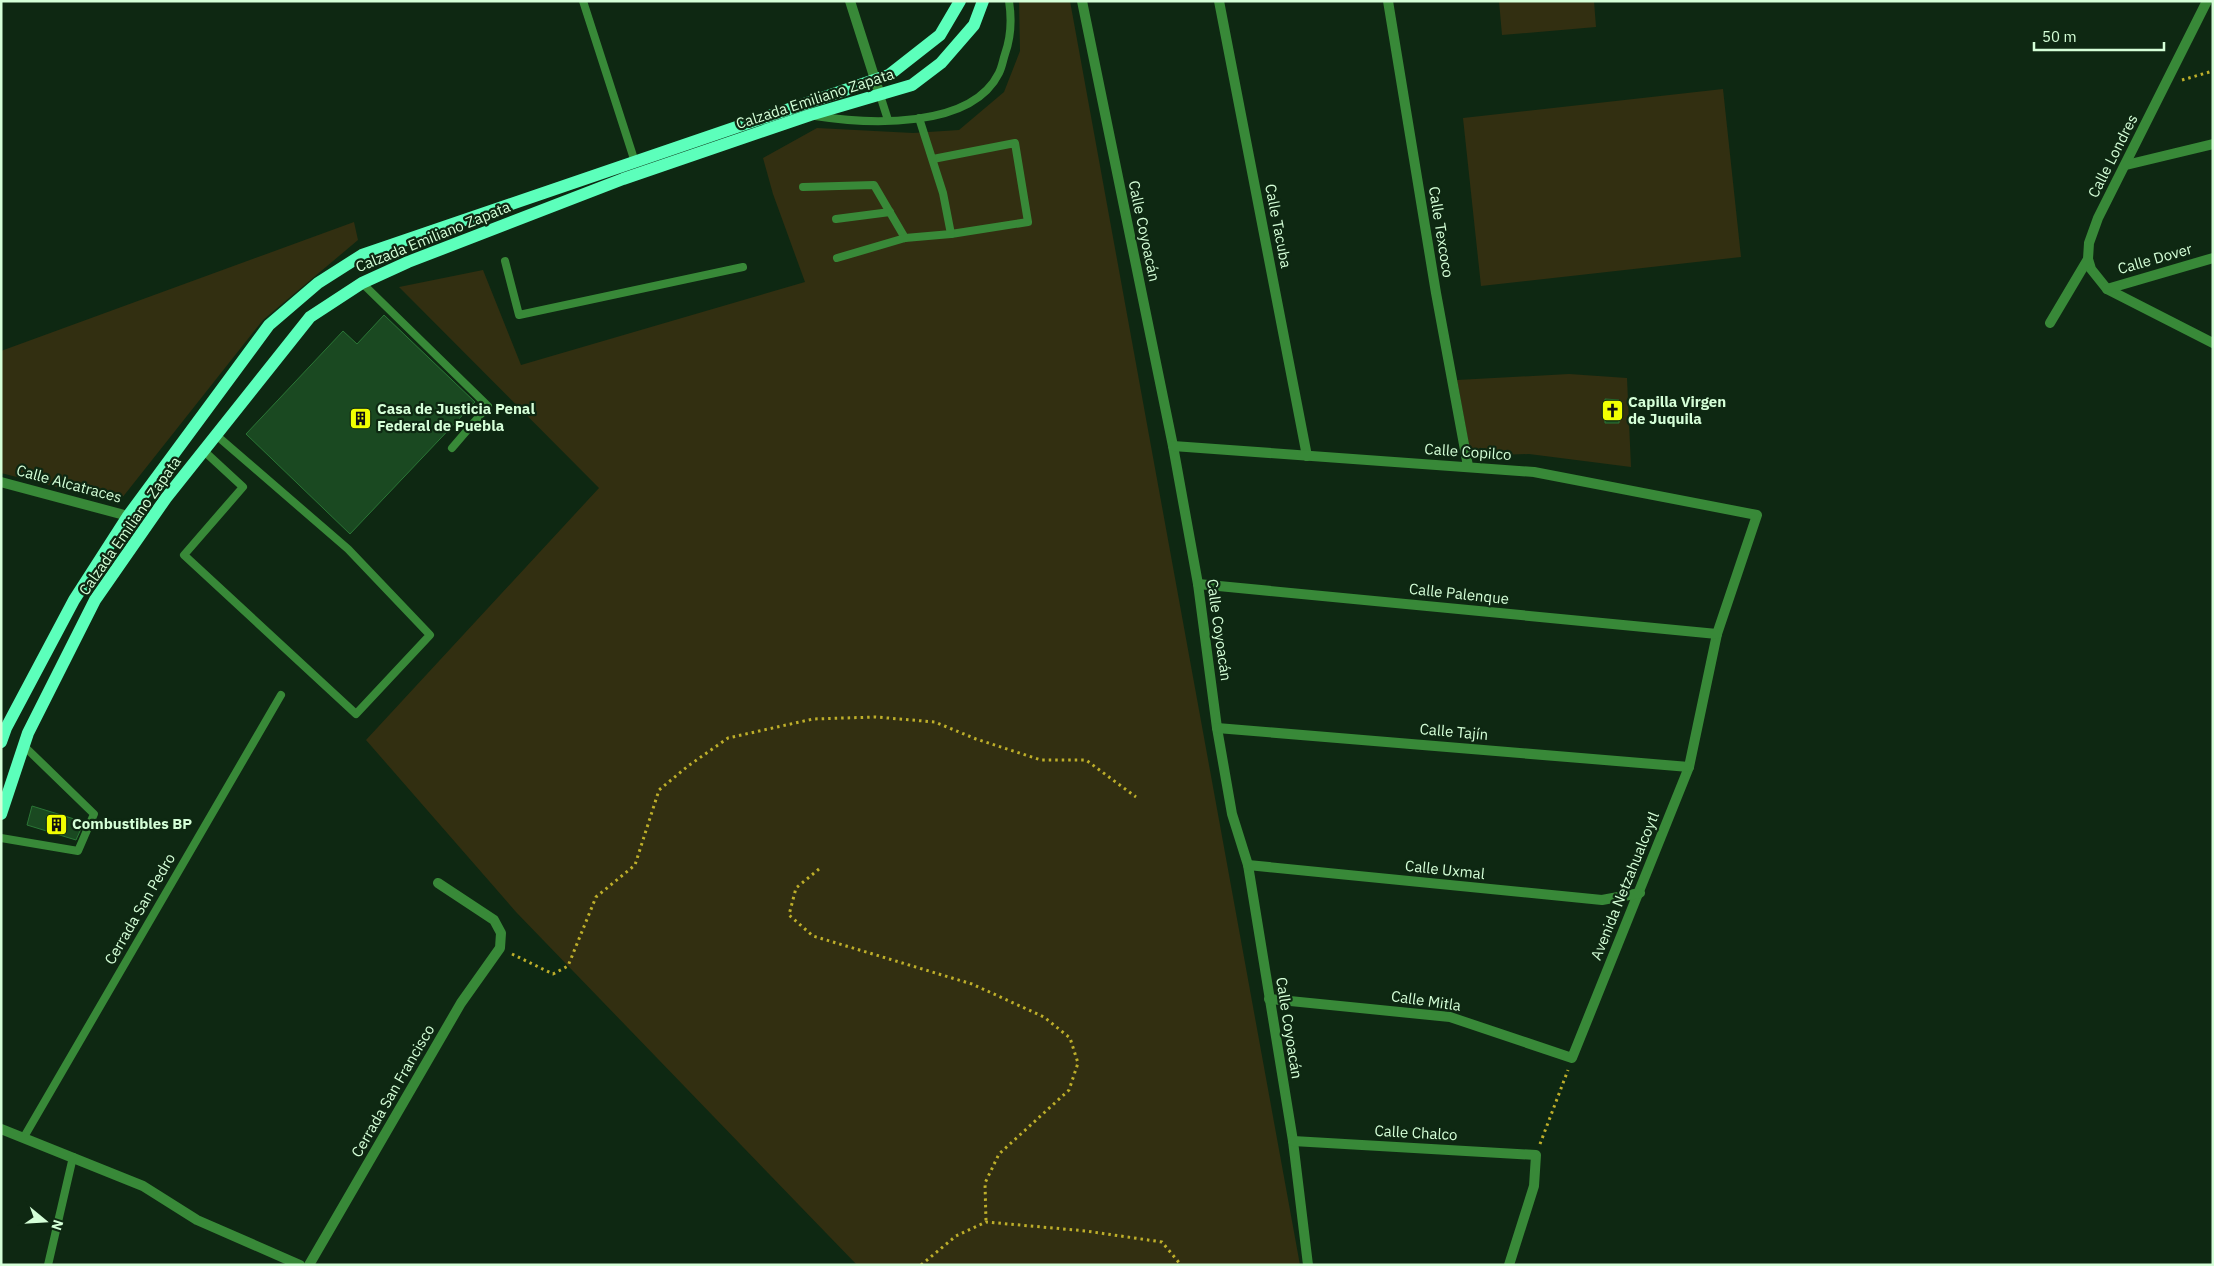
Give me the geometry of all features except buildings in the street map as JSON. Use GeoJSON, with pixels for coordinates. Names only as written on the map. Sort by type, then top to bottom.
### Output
{"type":"FeatureCollection","features":[{"type":"Feature","properties":{"kind":"main road","name":"Calzada Emiliano Zapata"},"geometry":{"type":"LineString","coordinates":[[1,742],[6,728],[74,600],[128,516],[269,325],[318,283],[362,255],[889,75],[940,35],[960,1]]}},
{"type":"Feature","properties":{"kind":"main road","name":"Calzada Emiliano Zapata"},"geometry":{"type":"LineString","coordinates":[[1,814],[28,733],[95,600],[166,498],[310,317],[362,283],[408,262],[623,180],[810,115],[912,85],[941,63],[974,24],[983,1]]}},
{"type":"Feature","properties":{"kind":"street"},"geometry":{"type":"LineString","coordinates":[[850,1],[880,95]]}},
{"type":"Feature","properties":{"kind":"street","name":"Calle Coyoacán"},"geometry":{"type":"LineString","coordinates":[[1082,1],[1174,446],[1198,584],[1217,728],[1232,814],[1248,865],[1293,1140],[1308,1265]]}},
{"type":"Feature","properties":{"kind":"street","name":"Calle Tacuba"},"geometry":{"type":"LineString","coordinates":[[1219,1],[1307,456]]}},
{"type":"Feature","properties":{"kind":"street","name":"Calle Texcoco"},"geometry":{"type":"LineString","coordinates":[[1388,1],[1436,292],[1468,466]]}},
{"type":"Feature","properties":{"kind":"street","name":"Calle Londres"},"geometry":{"type":"LineString","coordinates":[[2050,323],[2088,259],[2089,243],[2098,218],[2126,166],[2207,1]]}},
{"type":"Feature","properties":{"kind":"street"},"geometry":{"type":"LineString","coordinates":[[2126,166],[2213,144]]}},
{"type":"Feature","properties":{"kind":"street","name":"Calle Dover"},"geometry":{"type":"LineString","coordinates":[[2107,289],[2213,258]]}},
{"type":"Feature","properties":{"kind":"street"},"geometry":{"type":"LineString","coordinates":[[2088,259],[2091,269],[2107,289],[2213,344]]}},
{"type":"Feature","properties":{"kind":"street","name":"Calle Copilco"},"geometry":{"type":"LineString","coordinates":[[1174,446],[1534,472],[1757,515]]}},
{"type":"Feature","properties":{"kind":"street","name":"Calle Alcatraces"},"geometry":{"type":"LineString","coordinates":[[1,482],[128,516]]}},
{"type":"Feature","properties":{"kind":"street","name":"Avenida Netzahualcoytl"},"geometry":{"type":"LineString","coordinates":[[1572,1058],[1640,893],[1689,767],[1717,634],[1757,515]]}},
{"type":"Feature","properties":{"kind":"street","name":"Calle Palenque"},"geometry":{"type":"LineString","coordinates":[[1198,584],[1717,634]]}},
{"type":"Feature","properties":{"kind":"street","name":"Calle Tajín"},"geometry":{"type":"LineString","coordinates":[[1217,728],[1689,767]]}},
{"type":"Feature","properties":{"kind":"street","name":"Calle Uxmal"},"geometry":{"type":"LineString","coordinates":[[1248,865],[1602,900],[1640,893]]}},
{"type":"Feature","properties":{"kind":"street"},"geometry":{"type":"LineString","coordinates":[[438,883],[494,920],[501,933],[500,948]]}},
{"type":"Feature","properties":{"kind":"street","name":"Cerrada San Francisco"},"geometry":{"type":"LineString","coordinates":[[309,1265],[461,1003],[500,948]]}},
{"type":"Feature","properties":{"kind":"street","name":"Calle Mitla"},"geometry":{"type":"LineString","coordinates":[[1269,999],[1450,1017],[1572,1058]]}},
{"type":"Feature","properties":{"kind":"street"},"geometry":{"type":"LineString","coordinates":[[1,1129],[143,1186],[197,1220],[279,1260],[300,1265]]}},
{"type":"Feature","properties":{"kind":"street","name":"Calle Chalco"},"geometry":{"type":"LineString","coordinates":[[1293,1140],[1536,1155]]}},
{"type":"Feature","properties":{"kind":"street"},"geometry":{"type":"LineString","coordinates":[[1509,1265],[1534,1186],[1536,1155]]}},
{"type":"Feature","properties":{"kind":"lane"},"geometry":{"type":"LineString","coordinates":[[583,1],[635,162]]}},
{"type":"Feature","properties":{"kind":"lane"},"geometry":{"type":"LineString","coordinates":[[810,115],[855,121],[888,120],[919,118],[953,111],[966,105],[982,94],[999,72],[1012,23],[1009,1]]}},
{"type":"Feature","properties":{"kind":"lane"},"geometry":{"type":"LineString","coordinates":[[880,95],[888,120]]}},
{"type":"Feature","properties":{"kind":"lane"},"geometry":{"type":"LineString","coordinates":[[919,118],[943,193],[951,234]]}},
{"type":"Feature","properties":{"kind":"lane"},"geometry":{"type":"LineString","coordinates":[[837,258],[905,238],[951,234],[1028,222],[1015,143],[933,158]]}},
{"type":"Feature","properties":{"kind":"lane"},"geometry":{"type":"LineString","coordinates":[[803,187],[874,185],[905,238]]}},
{"type":"Feature","properties":{"kind":"lane"},"geometry":{"type":"LineString","coordinates":[[836,219],[890,212]]}},
{"type":"Feature","properties":{"kind":"lane"},"geometry":{"type":"LineString","coordinates":[[504,261],[519,314],[743,267]]}},
{"type":"Feature","properties":{"kind":"lane"},"geometry":{"type":"LineString","coordinates":[[362,283],[488,406],[452,448]]}},
{"type":"Feature","properties":{"kind":"lane"},"geometry":{"type":"LineString","coordinates":[[204,451],[243,487],[184,555],[356,714],[430,635],[348,550],[216,435]]}},
{"type":"Feature","properties":{"kind":"lane","name":"Cerrada San Pedro"},"geometry":{"type":"LineString","coordinates":[[24,1137],[281,695]]}},
{"type":"Feature","properties":{"kind":"lane"},"geometry":{"type":"LineString","coordinates":[[1,838],[78,851],[94,814],[24,746]]}},
{"type":"Feature","properties":{"kind":"lane"},"geometry":{"type":"LineString","coordinates":[[48,1265],[73,1157]]}},
{"type":"Feature","properties":{"kind":"path"},"geometry":{"type":"LineString","coordinates":[[2165,86],[2213,71]]}},
{"type":"Feature","properties":{"kind":"path"},"geometry":{"type":"LineString","coordinates":[[500,948],[553,974],[568,966],[596,897],[635,865],[659,790],[688,766],[728,738],[813,719],[876,717],[935,722],[1041,760],[1086,760],[1136,797]]}},
{"type":"Feature","properties":{"kind":"path"},"geometry":{"type":"LineString","coordinates":[[818,869],[796,888],[789,915],[813,936],[972,984],[1044,1016],[1070,1038],[1078,1063],[1069,1090],[999,1154],[984,1184],[986,1222]]}},
{"type":"Feature","properties":{"kind":"path"},"geometry":{"type":"LineString","coordinates":[[1536,1155],[1572,1058]]}},
{"type":"Feature","properties":{"kind":"path"},"geometry":{"type":"LineString","coordinates":[[921,1265],[956,1236],[986,1222],[1086,1231],[1162,1242],[1181,1265]]}},
{"type":"Feature","properties":{"kind":"shaded area"},"geometry":{"type":"Polygon","coordinates":[[[1019,1],[1070,1],[1300,1265],[857,1265],[516,912],[366,740],[599,488],[399,287],[483,270],[521,365],[805,282],[773,194],[763,158],[817,128],[913,133],[959,130],[1004,92],[1020,51],[1019,1]]]}},
{"type":"Feature","properties":{"kind":"shaded area"},"geometry":{"type":"Polygon","coordinates":[[[1499,1],[1594,1],[1596,27],[1502,35],[1499,1]]]}},
{"type":"Feature","properties":{"kind":"shaded area"},"geometry":{"type":"Polygon","coordinates":[[[1723,89],[1741,257],[1481,286],[1463,118],[1723,89]]]}},
{"type":"Feature","properties":{"kind":"shaded area"},"geometry":{"type":"Polygon","coordinates":[[[354,222],[358,240],[263,320],[118,503],[1,473],[1,351],[354,222]]]}},
{"type":"Feature","properties":{"kind":"shaded area"},"geometry":{"type":"Polygon","coordinates":[[[1569,374],[1627,378],[1631,467],[1529,454],[1471,456],[1457,380],[1569,374]],[[1605,400],[1605,423],[1619,423],[1619,400],[1605,400]]]}},
{"type":"Feature","properties":{"kind":"place","name":"Capilla Virgen de Juquila"},"geometry":{"type":"Point","coordinates":[1612,411]}},
{"type":"Feature","properties":{"kind":"place","name":"Casa de Justicia Penal Federal de Puebla"},"geometry":{"type":"Point","coordinates":[361,418]}},
{"type":"Feature","properties":{"kind":"place","name":"Combustibles BP"},"geometry":{"type":"Point","coordinates":[56,824]}}]}
